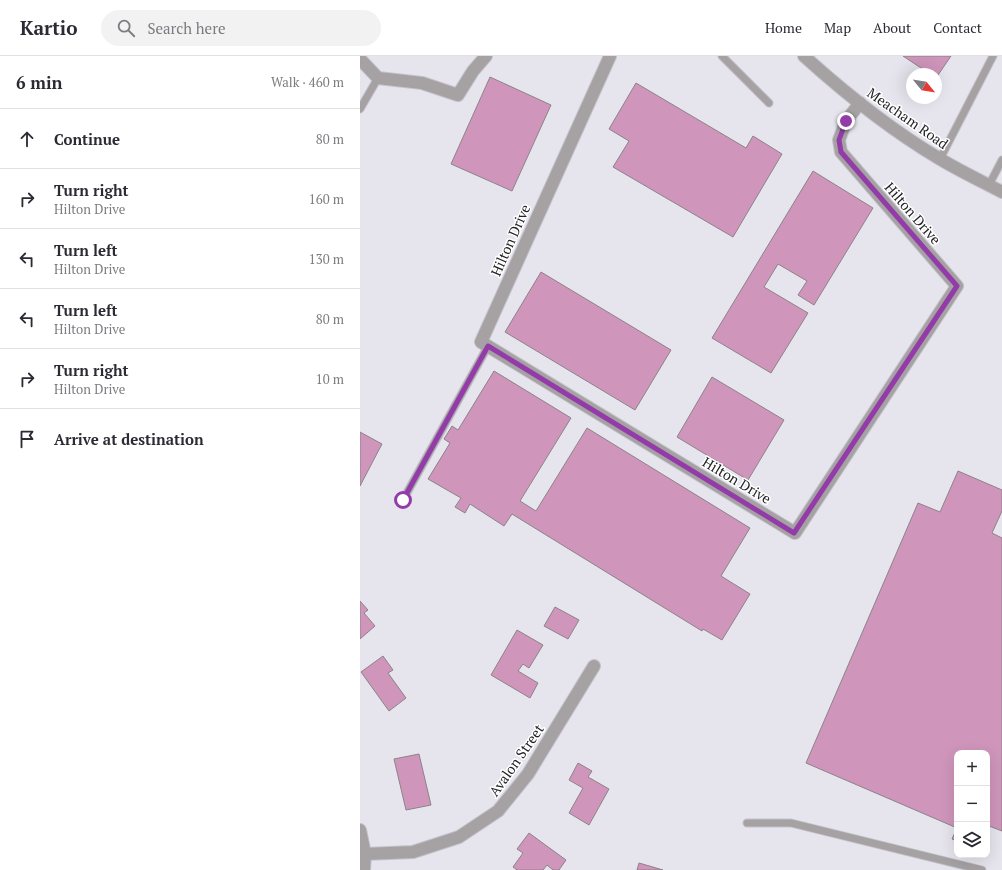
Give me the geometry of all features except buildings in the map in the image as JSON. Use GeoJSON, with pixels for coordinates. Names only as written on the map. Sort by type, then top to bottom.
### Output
{"type":"FeatureCollection","features":[{"type":"Feature","properties":{"kind":"street"},"geometry":{"type":"LineString","coordinates":[[360,59],[378,78],[422,83],[458,95],[473,71],[486,56]]}},
{"type":"Feature","properties":{"kind":"street","name":"Meacham Road"},"geometry":{"type":"LineString","coordinates":[[804,56],[833,82],[900,133],[940,159],[1002,192]]}},
{"type":"Feature","properties":{"kind":"street","name":"Hilton Drive"},"geometry":{"type":"LineString","coordinates":[[607,57],[481,342],[794,533],[957,286],[841,152],[839,140],[846,121],[860,103]]}},
{"type":"Feature","properties":{"kind":"street","name":"Avalon Street"},"geometry":{"type":"LineString","coordinates":[[366,854],[413,852],[459,837],[498,811],[528,774],[594,666]]}},
{"type":"Feature","properties":{"kind":"street"},"geometry":{"type":"LineString","coordinates":[[360,830],[366,854],[364,870]]}},
{"type":"Feature","properties":{"kind":"lane"},"geometry":{"type":"LineString","coordinates":[[722,56],[769,103]]}},
{"type":"Feature","properties":{"kind":"lane"},"geometry":{"type":"LineString","coordinates":[[940,159],[993,56]]}},
{"type":"Feature","properties":{"kind":"lane"},"geometry":{"type":"LineString","coordinates":[[360,109],[378,78]]}},
{"type":"Feature","properties":{"kind":"lane"},"geometry":{"type":"LineString","coordinates":[[989,185],[1002,160]]}},
{"type":"Feature","properties":{"kind":"lane"},"geometry":{"type":"LineString","coordinates":[[403,500],[488,346]]}},
{"type":"Feature","properties":{"kind":"lane"},"geometry":{"type":"LineString","coordinates":[[747,823],[791,823],[982,870]]}},
{"type":"Feature","properties":{"kind":"route"},"geometry":{"type":"LineString","coordinates":[[403,500],[488,346],[794,533],[957,286],[841,152],[839,140],[846,121]]}}]}
